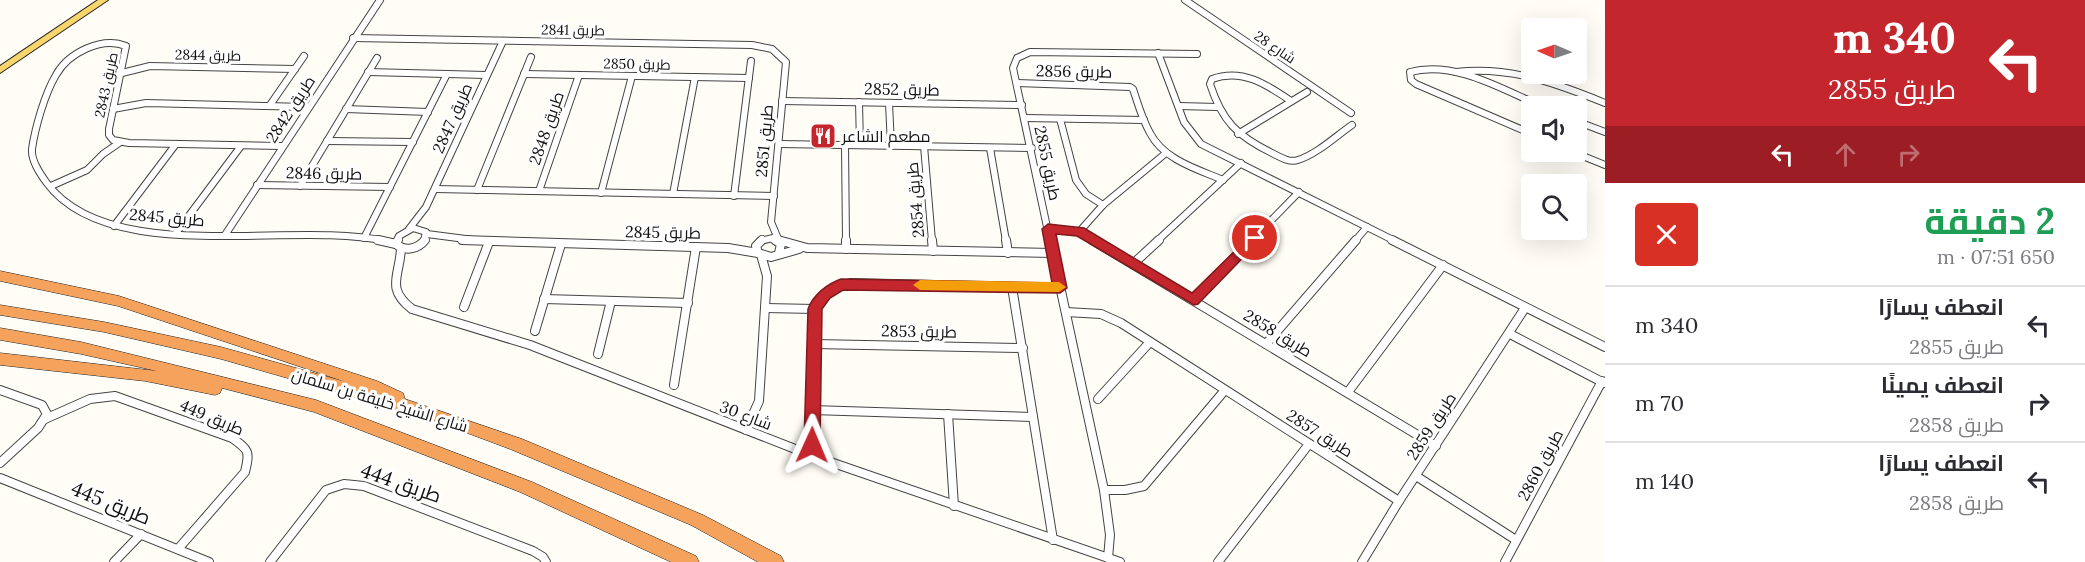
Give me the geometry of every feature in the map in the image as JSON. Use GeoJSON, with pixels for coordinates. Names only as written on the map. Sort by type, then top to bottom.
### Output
{"type":"FeatureCollection","features":[{"type":"Feature","properties":{"kind":"highway"},"geometry":{"type":"LineString","coordinates":[[0,276],[119,301],[372,385],[432,413]]}},
{"type":"Feature","properties":{"kind":"highway","name":"شارع الشيخ خليفة بن سلمان"},"geometry":{"type":"LineString","coordinates":[[0,310],[104,327],[221,353],[432,413],[516,444],[697,520],[775,562]]}},
{"type":"Feature","properties":{"kind":"highway","name":"شارع الشيخ خليفة بن سلمان"},"geometry":{"type":"LineString","coordinates":[[0,334],[81,348],[316,406],[526,487],[690,562]]}},
{"type":"Feature","properties":{"kind":"highway"},"geometry":{"type":"LineString","coordinates":[[0,360],[145,375],[228,391],[308,414],[359,424]]}},
{"type":"Feature","properties":{"kind":"main road"},"geometry":{"type":"LineString","coordinates":[[0,60],[92,0]]}},
{"type":"Feature","properties":{"kind":"main road"},"geometry":{"type":"LineString","coordinates":[[0,70],[104,0]]}},
{"type":"Feature","properties":{"kind":"street","name":"طريق 2842"},"geometry":{"type":"LineString","coordinates":[[225,235],[380,0]]}},
{"type":"Feature","properties":{"kind":"street","name":"شارع 28"},"geometry":{"type":"LineString","coordinates":[[1185,0],[1351,113]]}},
{"type":"Feature","properties":{"kind":"street","name":"طريق 2841"},"geometry":{"type":"LineString","coordinates":[[353,38],[761,46],[778,52],[786,62]]}},
{"type":"Feature","properties":{"kind":"street","name":"طريق 2847"},"geometry":{"type":"LineString","coordinates":[[409,229],[426,207],[435,189],[502,41]]}},
{"type":"Feature","properties":{"kind":"street","name":"طريق 2843"},"geometry":{"type":"LineString","coordinates":[[75,56],[96,45],[110,42],[125,44],[122,73],[109,135],[118,143]]}},
{"type":"Feature","properties":{"kind":"street","name":"طريق 2855"},"geometry":{"type":"LineString","coordinates":[[1108,558],[1110,535],[1104,490],[1013,68],[1014,62],[1017,58],[1030,52],[1197,54]]}},
{"type":"Feature","properties":{"kind":"street"},"geometry":{"type":"LineString","coordinates":[[1158,53],[1188,130],[1201,144],[1605,347]]}},
{"type":"Feature","properties":{"kind":"street","name":"طريق 2845"},"geometry":{"type":"LineString","coordinates":[[75,56],[56,76],[32,150],[37,167],[64,203],[114,226],[176,233],[367,238],[401,234]]}},
{"type":"Feature","properties":{"kind":"street"},"geometry":{"type":"LineString","coordinates":[[270,105],[304,56]]}},
{"type":"Feature","properties":{"kind":"street"},"geometry":{"type":"LineString","coordinates":[[477,190],[531,57]]}},
{"type":"Feature","properties":{"kind":"street"},"geometry":{"type":"LineString","coordinates":[[300,186],[377,58]]}},
{"type":"Feature","properties":{"kind":"street"},"geometry":{"type":"LineString","coordinates":[[734,196],[751,61]]}},
{"type":"Feature","properties":{"kind":"street","name":"طريق 2851"},"geometry":{"type":"LineString","coordinates":[[779,242],[771,229],[771,222],[786,62]]}},
{"type":"Feature","properties":{"kind":"street","name":"طريق 2844"},"geometry":{"type":"LineString","coordinates":[[122,73],[150,66],[295,69]]}},
{"type":"Feature","properties":{"kind":"street"},"geometry":{"type":"LineString","coordinates":[[1521,129],[1423,87],[1411,80],[1409,76],[1414,70],[1420,69],[1454,72],[1476,69],[1526,74],[1605,103]]}},
{"type":"Feature","properties":{"kind":"street"},"geometry":{"type":"LineString","coordinates":[[368,72],[486,75]]}},
{"type":"Feature","properties":{"kind":"street"},"geometry":{"type":"LineString","coordinates":[[1454,72],[1521,98]]}},
{"type":"Feature","properties":{"kind":"street"},"geometry":{"type":"LineString","coordinates":[[367,238],[447,74]]}},
{"type":"Feature","properties":{"kind":"street","name":"طريق 2850"},"geometry":{"type":"LineString","coordinates":[[524,74],[749,78]]}},
{"type":"Feature","properties":{"kind":"street","name":"طريق 2848"},"geometry":{"type":"LineString","coordinates":[[539,191],[579,75]]}},
{"type":"Feature","properties":{"kind":"street"},"geometry":{"type":"LineString","coordinates":[[1291,101],[1254,78],[1221,75],[1212,79],[1210,84],[1218,107],[1228,125],[1258,146],[1292,161],[1298,161],[1352,125]]}},
{"type":"Feature","properties":{"kind":"street"},"geometry":{"type":"LineString","coordinates":[[601,192],[632,76]]}},
{"type":"Feature","properties":{"kind":"street"},"geometry":{"type":"LineString","coordinates":[[673,194],[695,77]]}},
{"type":"Feature","properties":{"kind":"street","name":"طريق 2856"},"geometry":{"type":"LineString","coordinates":[[1017,83],[1130,87],[1133,89],[1151,136],[1166,153],[1223,180]]}},
{"type":"Feature","properties":{"kind":"street"},"geometry":{"type":"LineString","coordinates":[[1238,134],[1307,92]]}},
{"type":"Feature","properties":{"kind":"street","name":"طريق 2852"},"geometry":{"type":"LineString","coordinates":[[782,101],[1022,105]]}},
{"type":"Feature","properties":{"kind":"street"},"geometry":{"type":"LineString","coordinates":[[859,102],[860,145]]}},
{"type":"Feature","properties":{"kind":"street"},"geometry":{"type":"LineString","coordinates":[[889,103],[891,146]]}},
{"type":"Feature","properties":{"kind":"street"},"geometry":{"type":"LineString","coordinates":[[113,109],[146,104],[308,107]]}},
{"type":"Feature","properties":{"kind":"street"},"geometry":{"type":"LineString","coordinates":[[1179,106],[1218,107]]}},
{"type":"Feature","properties":{"kind":"street"},"geometry":{"type":"LineString","coordinates":[[346,109],[428,112]]}},
{"type":"Feature","properties":{"kind":"street"},"geometry":{"type":"LineString","coordinates":[[1025,118],[1144,120]]}},
{"type":"Feature","properties":{"kind":"street"},"geometry":{"type":"LineString","coordinates":[[1060,119],[1076,180],[1086,194],[1103,205]]}},
{"type":"Feature","properties":{"kind":"street"},"geometry":{"type":"LineString","coordinates":[[1587,125],[1605,132]]}},
{"type":"Feature","properties":{"kind":"street","name":"طريق 2846"},"geometry":{"type":"LineString","coordinates":[[327,141],[413,142]]}},
{"type":"Feature","properties":{"kind":"street"},"geometry":{"type":"LineString","coordinates":[[51,186],[87,170],[118,143],[282,146]]}},
{"type":"Feature","properties":{"kind":"street"},"geometry":{"type":"LineString","coordinates":[[114,226],[176,144]]}},
{"type":"Feature","properties":{"kind":"street","name":"طريق 2854"},"geometry":{"type":"LineString","coordinates":[[778,144],[1032,148]]}},
{"type":"Feature","properties":{"kind":"street"},"geometry":{"type":"LineString","coordinates":[[845,145],[846,249]]}},
{"type":"Feature","properties":{"kind":"street"},"geometry":{"type":"LineString","coordinates":[[176,233],[241,146]]}},
{"type":"Feature","properties":{"kind":"street","name":"طريق 2854"},"geometry":{"type":"LineString","coordinates":[[924,146],[933,251]]}},
{"type":"Feature","properties":{"kind":"street"},"geometry":{"type":"LineString","coordinates":[[990,148],[1008,253]]}},
{"type":"Feature","properties":{"kind":"street"},"geometry":{"type":"LineString","coordinates":[[1079,232],[1103,205],[1166,153]]}},
{"type":"Feature","properties":{"kind":"street"},"geometry":{"type":"LineString","coordinates":[[1587,158],[1603,164],[1605,156]]}},
{"type":"Feature","properties":{"kind":"street"},"geometry":{"type":"LineString","coordinates":[[1134,263],[1241,163]]}},
{"type":"Feature","properties":{"kind":"street","name":"طريق 2846"},"geometry":{"type":"LineString","coordinates":[[257,185],[390,187]]}},
{"type":"Feature","properties":{"kind":"street","name":"طريق 2848"},"geometry":{"type":"LineString","coordinates":[[435,189],[774,196]]}},
{"type":"Feature","properties":{"kind":"street"},"geometry":{"type":"LineString","coordinates":[[1194,300],[1299,192]]}},
{"type":"Feature","properties":{"kind":"street","name":"طريق 2847"},"geometry":{"type":"LineString","coordinates":[[422,245],[427,239],[426,207]]}},
{"type":"Feature","properties":{"kind":"street","name":"طريق 2851"},"geometry":{"type":"LineString","coordinates":[[760,241],[771,222]]}},
{"type":"Feature","properties":{"kind":"street"},"geometry":{"type":"LineString","coordinates":[[1266,344],[1367,227]]}},
{"type":"Feature","properties":{"kind":"street"},"geometry":{"type":"LineString","coordinates":[[401,234],[409,229]]}},
{"type":"Feature","properties":{"kind":"street","name":"طريق 2845"},"geometry":{"type":"LineString","coordinates":[[409,229],[451,239],[489,242],[728,248],[760,254],[777,254]]}},
{"type":"Feature","properties":{"kind":"street","name":"طريق 2858"},"geometry":{"type":"LineString","coordinates":[[1048,229],[1079,232],[1436,446]]}},
{"type":"Feature","properties":{"kind":"street","name":"شارع 30"},"geometry":{"type":"LineString","coordinates":[[401,234],[398,246],[399,265],[394,282],[399,298],[412,309],[574,360],[813,456],[954,507],[1120,562]]}},
{"type":"Feature","properties":{"kind":"street","name":"طريق 2845"},"geometry":{"type":"LineString","coordinates":[[367,238],[413,249],[451,239]]}},
{"type":"Feature","properties":{"kind":"street","name":"طريق 2845"},"geometry":{"type":"LineString","coordinates":[[728,248],[773,238],[779,242]]}},
{"type":"Feature","properties":{"kind":"street"},"geometry":{"type":"LineString","coordinates":[[760,241],[756,246],[767,276]]}},
{"type":"Feature","properties":{"kind":"street"},"geometry":{"type":"LineString","coordinates":[[464,307],[489,242]]}},
{"type":"Feature","properties":{"kind":"street"},"geometry":{"type":"LineString","coordinates":[[779,242],[807,248],[1053,253]]}},
{"type":"Feature","properties":{"kind":"street"},"geometry":{"type":"LineString","coordinates":[[746,430],[759,400],[767,276],[782,247],[779,242]]}},
{"type":"Feature","properties":{"kind":"street"},"geometry":{"type":"LineString","coordinates":[[535,331],[561,244]]}},
{"type":"Feature","properties":{"kind":"street"},"geometry":{"type":"LineString","coordinates":[[674,385],[696,247]]}},
{"type":"Feature","properties":{"kind":"street"},"geometry":{"type":"LineString","coordinates":[[777,254],[807,248]]}},
{"type":"Feature","properties":{"kind":"street"},"geometry":{"type":"LineString","coordinates":[[399,265],[413,249]]}},
{"type":"Feature","properties":{"kind":"street"},"geometry":{"type":"LineString","coordinates":[[1348,392],[1443,265]]}},
{"type":"Feature","properties":{"kind":"street"},"geometry":{"type":"LineString","coordinates":[[813,456],[815,309],[817,302],[831,289],[851,283],[1060,288]]}},
{"type":"Feature","properties":{"kind":"street"},"geometry":{"type":"LineString","coordinates":[[1012,287],[1053,540]]}},
{"type":"Feature","properties":{"kind":"street"},"geometry":{"type":"LineString","coordinates":[[544,299],[688,303]]}},
{"type":"Feature","properties":{"kind":"street"},"geometry":{"type":"LineString","coordinates":[[598,354],[611,302]]}},
{"type":"Feature","properties":{"kind":"street"},"geometry":{"type":"LineString","coordinates":[[765,308],[815,309]]}},
{"type":"Feature","properties":{"kind":"street","name":"طريق 2859"},"geometry":{"type":"LineString","coordinates":[[1362,562],[1399,501],[1526,308]]}},
{"type":"Feature","properties":{"kind":"street","name":"طريق 2857"},"geometry":{"type":"LineString","coordinates":[[1066,312],[1101,314],[1112,318],[1399,501]]}},
{"type":"Feature","properties":{"kind":"street"},"geometry":{"type":"LineString","coordinates":[[1510,334],[1603,382]]}},
{"type":"Feature","properties":{"kind":"street"},"geometry":{"type":"LineString","coordinates":[[1098,399],[1150,342]]}},
{"type":"Feature","properties":{"kind":"street","name":"طريق 2853"},"geometry":{"type":"LineString","coordinates":[[814,344],[1023,348]]}},
{"type":"Feature","properties":{"kind":"street","name":"طريق 2860"},"geometry":{"type":"LineString","coordinates":[[1505,562],[1603,382]]}},
{"type":"Feature","properties":{"kind":"street"},"geometry":{"type":"LineString","coordinates":[[0,390],[42,405],[46,410],[45,418]]}},
{"type":"Feature","properties":{"kind":"street"},"geometry":{"type":"LineString","coordinates":[[1104,490],[1125,490],[1144,486],[1224,390]]}},
{"type":"Feature","properties":{"kind":"street","name":"طريق 449"},"geometry":{"type":"LineString","coordinates":[[0,462],[45,418],[90,399],[115,396],[232,438],[242,444],[249,456],[245,472],[178,549]]}},
{"type":"Feature","properties":{"kind":"street"},"geometry":{"type":"LineString","coordinates":[[812,410],[1033,417]]}},
{"type":"Feature","properties":{"kind":"street"},"geometry":{"type":"LineString","coordinates":[[948,414],[954,507]]}},
{"type":"Feature","properties":{"kind":"street"},"geometry":{"type":"LineString","coordinates":[[1218,562],[1309,444]]}},
{"type":"Feature","properties":{"kind":"street"},"geometry":{"type":"LineString","coordinates":[[1416,476],[1516,540]]}},
{"type":"Feature","properties":{"kind":"street","name":"طريق 445"},"geometry":{"type":"LineString","coordinates":[[0,478],[209,562]]}},
{"type":"Feature","properties":{"kind":"street","name":"طريق 444"},"geometry":{"type":"LineString","coordinates":[[270,562],[326,490],[344,484],[364,486],[523,546],[543,557],[546,562]]}},
{"type":"Feature","properties":{"kind":"street"},"geometry":{"type":"LineString","coordinates":[[114,562],[141,534]]}},
{"type":"Feature","properties":{"kind":"slow traffic"},"geometry":{"type":"LineString","coordinates":[[920,285],[1059,287]]}},
{"type":"Feature","properties":{"kind":"place","name":"مطعم الشاعر"},"geometry":{"type":"Point","coordinates":[823,136]}},
{"type":"Feature","properties":{"kind":"route"},"geometry":{"type":"LineString","coordinates":[[812,445],[815,309],[817,302],[831,289],[851,283],[1060,288],[1048,229],[1079,232],[1194,300],[1255,238]]}}]}
